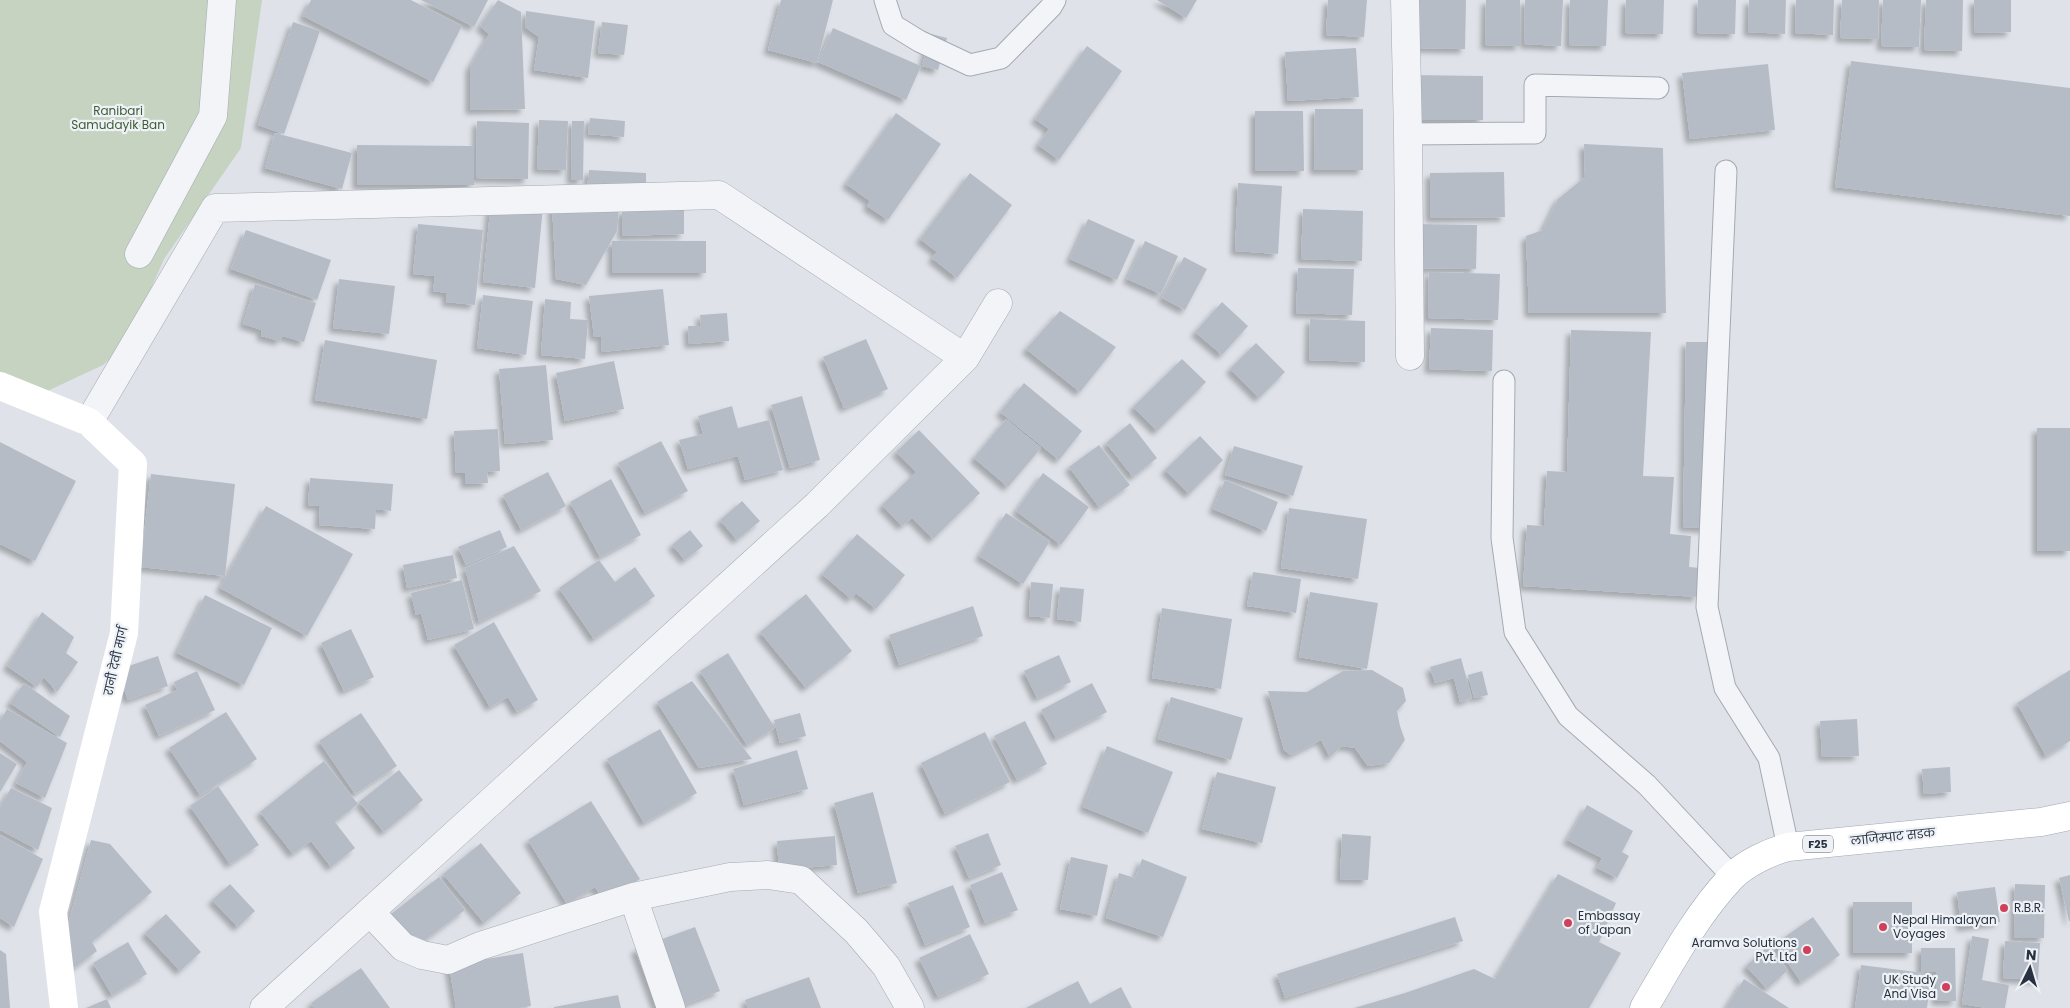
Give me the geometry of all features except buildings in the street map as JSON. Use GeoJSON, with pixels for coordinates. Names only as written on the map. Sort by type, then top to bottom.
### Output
{"type":"FeatureCollection","features":[{"type":"Feature","properties":{"kind":"street"},"geometry":{"type":"LineString","coordinates":[[140,254],[213,116],[222,0]]}},
{"type":"Feature","properties":{"kind":"street"},"geometry":{"type":"LineString","coordinates":[[1405,0],[1410,356]]}},
{"type":"Feature","properties":{"kind":"street"},"geometry":{"type":"LineString","coordinates":[[89,422],[215,208],[719,196],[965,358]]}},
{"type":"Feature","properties":{"kind":"street"},"geometry":{"type":"LineString","coordinates":[[264,1008],[817,505],[965,358],[998,304]]}},
{"type":"Feature","properties":{"kind":"street","name":"रानी देवी मार्ग"},"geometry":{"type":"LineString","coordinates":[[0,386],[89,422],[133,464],[124,633],[53,912],[64,1008]]}},
{"type":"Feature","properties":{"kind":"street","name":"लाजिम्पाट सडक"},"geometry":{"type":"LineString","coordinates":[[1644,1008],[1701,915],[1732,876],[1770,852],[1788,848],[2041,822],[2070,816]]}},
{"type":"Feature","properties":{"kind":"street"},"geometry":{"type":"LineString","coordinates":[[370,912],[403,947],[422,955],[448,960],[480,946],[633,897],[730,877],[768,875],[802,880],[856,931],[886,966],[910,1008]]}},
{"type":"Feature","properties":{"kind":"street"},"geometry":{"type":"LineString","coordinates":[[633,897],[671,1008]]}},
{"type":"Feature","properties":{"kind":"lane"},"geometry":{"type":"LineString","coordinates":[[885,0],[893,25],[919,41],[970,66],[1001,58],[1051,7],[1055,0]]}},
{"type":"Feature","properties":{"kind":"lane"},"geometry":{"type":"LineString","coordinates":[[1408,134],[1535,133],[1535,85],[1658,88]]}},
{"type":"Feature","properties":{"kind":"lane"},"geometry":{"type":"LineString","coordinates":[[1726,171],[1707,607],[1726,688],[1770,758],[1788,848]]}},
{"type":"Feature","properties":{"kind":"lane"},"geometry":{"type":"LineString","coordinates":[[1504,381],[1502,538],[1514,632],[1568,716],[1646,785],[1732,876]]}},
{"type":"Feature","properties":{"kind":"green space","name":"Ranibari Samudayik Ban"},"geometry":{"type":"Polygon","coordinates":[[[0,0],[262,0],[241,148],[164,259],[126,345],[103,365],[39,395],[0,377],[0,0]]]}},
{"type":"Feature","properties":{"kind":"place","name":"R.B.R."},"geometry":{"type":"Point","coordinates":[2004,908]}},
{"type":"Feature","properties":{"kind":"place","name":"Embassay of Japan"},"geometry":{"type":"Point","coordinates":[1568,923]}},
{"type":"Feature","properties":{"kind":"place","name":"Nepal Himalayan Voyages"},"geometry":{"type":"Point","coordinates":[1883,927]}},
{"type":"Feature","properties":{"kind":"place","name":"Aramva Solutions Pvt. Ltd"},"geometry":{"type":"Point","coordinates":[1807,950]}},
{"type":"Feature","properties":{"kind":"place","name":"UK Study And Visa"},"geometry":{"type":"Point","coordinates":[1946,987]}}]}
